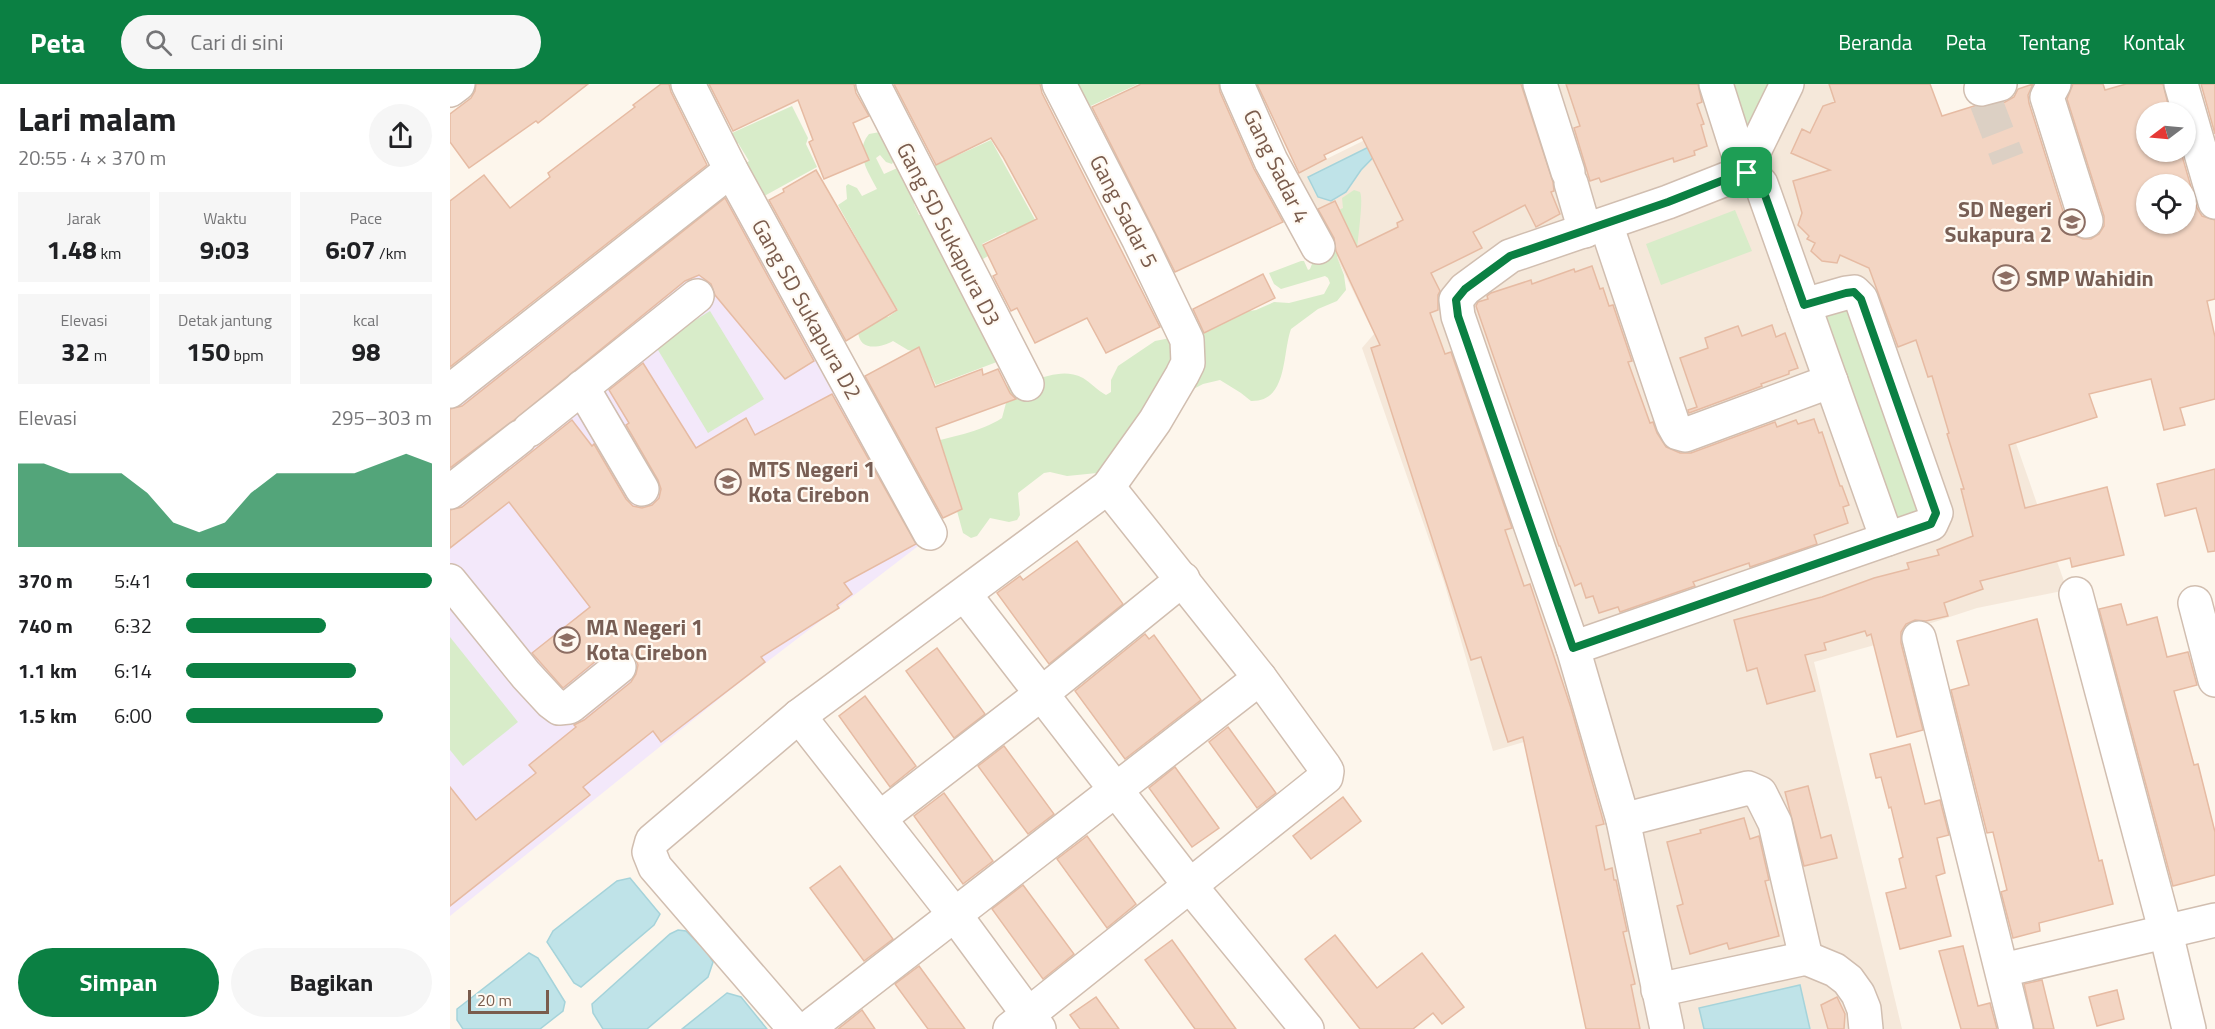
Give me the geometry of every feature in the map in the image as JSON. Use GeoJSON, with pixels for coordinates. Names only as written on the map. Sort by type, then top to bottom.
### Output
{"type":"FeatureCollection","features":[{"type":"Feature","properties":{"kind":"street"},"geometry":{"type":"LineString","coordinates":[[450,90],[458,84]]}},
{"type":"Feature","properties":{"kind":"street","name":"Gang SD Sukapura D2"},"geometry":{"type":"LineString","coordinates":[[688,84],[731,170],[930,533]]}},
{"type":"Feature","properties":{"kind":"street","name":"Gang SD Sukapura D3"},"geometry":{"type":"LineString","coordinates":[[873,84],[1027,384]]}},
{"type":"Feature","properties":{"kind":"street","name":"Gang Sadar 5"},"geometry":{"type":"LineString","coordinates":[[1059,84],[1140,240],[1187,340],[1189,350],[1188,363],[1155,421],[1108,487]]}},
{"type":"Feature","properties":{"kind":"street","name":"Gang Sadar 4"},"geometry":{"type":"LineString","coordinates":[[1238,84],[1268,154],[1318,247]]}},
{"type":"Feature","properties":{"kind":"street"},"geometry":{"type":"LineString","coordinates":[[1540,84],[1569,178],[1596,227],[1678,433],[1685,435],[1831,381]]}},
{"type":"Feature","properties":{"kind":"street"},"geometry":{"type":"LineString","coordinates":[[1716,84],[1744,172]]}},
{"type":"Feature","properties":{"kind":"street"},"geometry":{"type":"LineString","coordinates":[[1744,172],[1787,84]]}},
{"type":"Feature","properties":{"kind":"street"},"geometry":{"type":"LineString","coordinates":[[2054,84],[2048,97],[2086,183]]}},
{"type":"Feature","properties":{"kind":"street"},"geometry":{"type":"LineString","coordinates":[[2067,84],[2086,183],[2086,221]]}},
{"type":"Feature","properties":{"kind":"street"},"geometry":{"type":"LineString","coordinates":[[2181,84],[2215,202]]}},
{"type":"Feature","properties":{"kind":"street"},"geometry":{"type":"LineString","coordinates":[[450,391],[731,170]]}},
{"type":"Feature","properties":{"kind":"street"},"geometry":{"type":"LineString","coordinates":[[1667,1029],[1623,819],[1573,648],[1458,316],[1456,300],[1465,289],[1510,256],[1744,172],[1753,175],[1761,184],[1887,539]]}},
{"type":"Feature","properties":{"kind":"street"},"geometry":{"type":"LineString","coordinates":[[1573,648],[1931,524],[1936,513],[1861,299],[1854,292],[1804,305]]}},
{"type":"Feature","properties":{"kind":"street"},"geometry":{"type":"LineString","coordinates":[[450,492],[697,296]]}},
{"type":"Feature","properties":{"kind":"street"},"geometry":{"type":"LineString","coordinates":[[582,387],[642,489]]}},
{"type":"Feature","properties":{"kind":"street"},"geometry":{"type":"LineString","coordinates":[[795,1029],[655,867],[649,852],[652,841],[799,716],[1108,487],[1260,678],[1324,766],[1326,777],[1026,1024],[955,915],[799,716]]}},
{"type":"Feature","properties":{"kind":"street"},"geometry":{"type":"LineString","coordinates":[[880,818],[1041,694],[1183,579]]}},
{"type":"Feature","properties":{"kind":"street"},"geometry":{"type":"LineString","coordinates":[[450,581],[526,675],[559,708],[573,705],[619,667]]}},
{"type":"Feature","properties":{"kind":"street"},"geometry":{"type":"LineString","coordinates":[[2076,594],[2166,933],[2189,1029]]}},
{"type":"Feature","properties":{"kind":"street"},"geometry":{"type":"LineString","coordinates":[[965,595],[1191,887],[1307,1029]]}},
{"type":"Feature","properties":{"kind":"street"},"geometry":{"type":"LineString","coordinates":[[2195,603],[2215,680]]}},
{"type":"Feature","properties":{"kind":"street"},"geometry":{"type":"LineString","coordinates":[[1918,638],[2016,1029]]}},
{"type":"Feature","properties":{"kind":"street"},"geometry":{"type":"LineString","coordinates":[[807,1029],[1260,678]]}},
{"type":"Feature","properties":{"kind":"street"},"geometry":{"type":"LineString","coordinates":[[1623,819],[1748,788],[1760,793],[1775,823],[1806,958]]}},
{"type":"Feature","properties":{"kind":"street"},"geometry":{"type":"LineString","coordinates":[[2003,970],[2215,920]]}},
{"type":"Feature","properties":{"kind":"street"},"geometry":{"type":"LineString","coordinates":[[1658,990],[1806,958],[1835,970],[1848,980],[1858,994],[1864,1009],[1866,1029]]}},
{"type":"Feature","properties":{"kind":"shaded area"},"geometry":{"type":"Polygon","coordinates":[[[1436,84],[1891,84],[2067,590],[1977,608],[1913,629],[1914,634],[1814,662],[1902,1029],[1586,1029],[1524,742],[1493,751],[1444,582],[1362,348],[1374,334],[1296,174],[1444,101],[1436,84]]]}},
{"type":"Feature","properties":{"kind":"shaded area"},"geometry":{"type":"Polygon","coordinates":[[[728,177],[926,540],[729,691],[450,916],[450,397],[728,177]]]}},
{"type":"Feature","properties":{"kind":"green space"},"geometry":{"type":"Polygon","coordinates":[[[1067,84],[1138,84],[1082,110],[1067,84]]]}},
{"type":"Feature","properties":{"kind":"green space"},"geometry":{"type":"Polygon","coordinates":[[[1730,84],[1772,84],[1747,130],[1730,84]]]}},
{"type":"Feature","properties":{"kind":"green space"},"geometry":{"type":"Polygon","coordinates":[[[792,106],[808,138],[806,144],[817,167],[757,200],[738,170],[749,161],[738,143],[726,150],[721,138],[792,106]]]}},
{"type":"Feature","properties":{"kind":"green space"},"geometry":{"type":"Polygon","coordinates":[[[880,132],[894,160],[892,164],[886,162],[880,155],[876,158],[884,174],[904,165],[919,215],[928,215],[1002,360],[936,385],[920,353],[908,350],[893,341],[871,347],[859,338],[858,331],[885,314],[888,317],[898,310],[885,290],[876,287],[824,309],[817,295],[820,286],[868,259],[838,205],[847,199],[846,186],[848,184],[857,188],[862,196],[877,189],[864,162],[863,148],[869,134],[880,132]]]}},
{"type":"Feature","properties":{"kind":"green space"},"geometry":{"type":"Polygon","coordinates":[[[991,140],[1049,245],[1020,260],[1006,232],[982,244],[988,256],[978,262],[923,171],[991,140]]]}},
{"type":"Feature","properties":{"kind":"green space"},"geometry":{"type":"Polygon","coordinates":[[[1354,190],[1360,192],[1361,196],[1357,254],[1337,257],[1344,275],[1346,290],[1337,301],[1318,309],[1291,329],[1281,375],[1272,394],[1263,399],[1251,401],[1220,380],[1203,384],[1165,404],[1108,469],[1097,473],[1067,476],[1044,473],[1018,493],[1020,515],[1017,520],[1009,522],[990,518],[977,536],[971,538],[963,533],[954,500],[926,444],[974,431],[1002,418],[1008,381],[1070,374],[1083,378],[1106,395],[1111,392],[1111,380],[1118,366],[1155,341],[1196,333],[1237,313],[1256,310],[1274,302],[1289,303],[1324,294],[1330,283],[1325,276],[1281,289],[1274,284],[1269,273],[1301,261],[1304,261],[1308,270],[1310,269],[1332,213],[1343,208],[1342,198],[1354,190]]]}},
{"type":"Feature","properties":{"kind":"green space"},"geometry":{"type":"Polygon","coordinates":[[[1735,210],[1752,251],[1661,285],[1646,244],[1735,210]]]}},
{"type":"Feature","properties":{"kind":"green space"},"geometry":{"type":"Polygon","coordinates":[[[1845,305],[1925,507],[1898,523],[1821,312],[1845,305]]]}},
{"type":"Feature","properties":{"kind":"green space"},"geometry":{"type":"Polygon","coordinates":[[[710,311],[764,399],[708,433],[655,345],[710,311]]]}},
{"type":"Feature","properties":{"kind":"green space"},"geometry":{"type":"Polygon","coordinates":[[[450,637],[518,722],[463,766],[450,750],[450,637]]]}},
{"type":"Feature","properties":{"kind":"water"},"geometry":{"type":"Polygon","coordinates":[[[1397,133],[1361,170],[1346,192],[1331,201],[1318,197],[1308,177],[1397,133]]]}},
{"type":"Feature","properties":{"kind":"water"},"geometry":{"type":"Polygon","coordinates":[[[630,878],[660,914],[654,925],[581,987],[574,983],[547,942],[553,931],[617,881],[630,878]]]}},
{"type":"Feature","properties":{"kind":"water"},"geometry":{"type":"Polygon","coordinates":[[[678,930],[686,931],[707,952],[713,962],[708,977],[647,1029],[603,1029],[593,1013],[592,1004],[670,934],[678,930]]]}},
{"type":"Feature","properties":{"kind":"water"},"geometry":{"type":"Polygon","coordinates":[[[529,953],[538,958],[565,1002],[563,1011],[540,1029],[463,1029],[457,1020],[457,1009],[529,953]]]}},
{"type":"Feature","properties":{"kind":"water"},"geometry":{"type":"Polygon","coordinates":[[[1800,985],[1810,1029],[1704,1029],[1699,1008],[1800,985]]]}},
{"type":"Feature","properties":{"kind":"water"},"geometry":{"type":"Polygon","coordinates":[[[727,993],[741,997],[767,1029],[682,1029],[727,993]]]}},
{"type":"Feature","properties":{"kind":"building"},"geometry":{"type":"Polygon","coordinates":[[[476,84],[588,84],[538,123],[536,121],[469,168],[450,142],[450,114],[471,98],[476,84]]]}},
{"type":"Feature","properties":{"kind":"building"},"geometry":{"type":"Polygon","coordinates":[[[661,84],[669,84],[707,165],[450,367],[450,201],[484,175],[510,208],[550,177],[548,173],[635,107],[633,105],[661,84]]]}},
{"type":"Feature","properties":{"kind":"building"},"geometry":{"type":"Polygon","coordinates":[[[709,84],[854,84],[856,93],[869,116],[853,123],[869,160],[824,179],[809,142],[813,140],[798,100],[733,131],[709,84]]]}},
{"type":"Feature","properties":{"kind":"building"},"geometry":{"type":"Polygon","coordinates":[[[894,84],[1040,84],[1042,93],[1160,327],[1106,353],[1087,318],[1035,343],[1017,308],[1011,311],[993,276],[997,274],[983,245],[1037,219],[991,138],[936,165],[894,84]]]}},
{"type":"Feature","properties":{"kind":"building"},"geometry":{"type":"Polygon","coordinates":[[[1141,84],[1219,84],[1220,92],[1254,169],[1283,222],[1175,272],[1092,107],[1141,84]]]}},
{"type":"Feature","properties":{"kind":"building"},"geometry":{"type":"Polygon","coordinates":[[[1257,84],[1521,84],[1553,182],[1554,191],[1551,192],[1560,214],[1536,227],[1525,205],[1473,232],[1482,248],[1431,273],[1440,291],[1438,310],[1430,313],[1445,354],[1451,352],[1512,528],[1505,530],[1524,586],[1530,584],[1571,708],[1604,824],[1596,826],[1605,870],[1612,868],[1627,931],[1623,932],[1635,984],[1631,985],[1640,1029],[1586,1029],[1523,737],[1508,742],[1481,657],[1471,660],[1371,348],[1380,345],[1336,251],[1334,238],[1318,209],[1335,201],[1357,247],[1398,227],[1397,223],[1403,220],[1362,137],[1324,155],[1326,159],[1299,173],[1257,84]]]}},
{"type":"Feature","properties":{"kind":"building"},"geometry":{"type":"Polygon","coordinates":[[[1566,84],[1698,84],[1702,102],[1697,104],[1704,124],[1701,125],[1707,146],[1694,151],[1695,155],[1674,162],[1673,158],[1601,182],[1599,178],[1590,181],[1574,128],[1580,126],[1566,84]]]}},
{"type":"Feature","properties":{"kind":"building"},"geometry":{"type":"Polygon","coordinates":[[[1829,84],[1930,84],[1942,116],[1974,106],[1985,107],[2005,102],[2014,97],[2018,89],[2033,84],[2028,95],[2029,103],[2068,227],[2074,235],[2083,239],[2091,239],[2099,234],[2104,226],[2104,216],[2067,99],[2073,84],[2103,84],[2105,90],[2126,84],[2163,84],[2168,102],[2136,102],[2136,162],[2184,162],[2187,174],[2136,174],[2136,234],[2196,234],[2196,204],[2202,216],[2215,220],[2215,299],[2207,301],[2215,337],[2215,399],[2180,408],[2185,425],[2164,430],[2151,379],[2089,394],[2097,417],[2009,445],[2025,508],[2107,487],[2124,555],[2072,567],[2070,558],[1980,581],[1983,589],[1944,603],[1948,616],[1926,621],[1915,620],[1906,624],[1901,632],[1901,643],[1923,730],[1897,737],[1871,634],[1867,636],[1865,631],[1824,643],[1826,650],[1805,655],[1815,691],[1767,704],[1757,668],[1747,671],[1734,620],[1822,597],[1874,578],[1909,569],[1907,563],[1939,555],[1937,550],[1973,536],[1961,489],[1964,489],[1947,434],[1949,433],[1932,376],[1928,377],[1916,340],[1898,347],[1869,268],[1840,255],[1837,263],[1822,261],[1811,251],[1815,243],[1807,239],[1809,236],[1798,225],[1802,213],[1793,181],[1830,170],[1791,153],[1802,129],[1810,133],[1823,106],[1835,102],[1829,84]]]}},
{"type":"Feature","properties":{"kind":"building"},"geometry":{"type":"Polygon","coordinates":[[[2201,84],[2215,84],[2215,134],[2201,84]]]}},
{"type":"Feature","properties":{"kind":"building"},"geometry":{"type":"Polygon","coordinates":[[[816,170],[897,310],[846,341],[769,200],[816,170]]]}},
{"type":"Feature","properties":{"kind":"building"},"geometry":{"type":"Polygon","coordinates":[[[725,198],[814,361],[785,379],[715,295],[711,284],[699,275],[685,281],[514,420],[450,468],[450,409],[462,406],[725,198]]]}},
{"type":"Feature","properties":{"kind":"building"},"geometry":{"type":"Polygon","coordinates":[[[1592,266],[1609,306],[1613,305],[1632,361],[1628,362],[1650,423],[1653,422],[1666,447],[1680,453],[1691,453],[1775,422],[1777,427],[1796,420],[1798,424],[1814,419],[1819,433],[1822,432],[1840,486],[1842,486],[1849,505],[1843,507],[1848,523],[1814,535],[1817,544],[1750,567],[1749,563],[1693,582],[1695,586],[1620,612],[1618,607],[1599,613],[1593,596],[1586,598],[1581,583],[1575,586],[1476,306],[1478,302],[1488,299],[1487,296],[1491,293],[1531,280],[1532,284],[1574,269],[1575,272],[1592,266]]]}},
{"type":"Feature","properties":{"kind":"building"},"geometry":{"type":"Polygon","coordinates":[[[1263,274],[1275,298],[1204,333],[1193,309],[1263,274]]]}},
{"type":"Feature","properties":{"kind":"building"},"geometry":{"type":"Polygon","coordinates":[[[1772,325],[1776,337],[1785,333],[1798,368],[1789,371],[1789,374],[1761,384],[1762,386],[1689,413],[1688,410],[1697,407],[1680,358],[1708,348],[1705,338],[1738,326],[1742,336],[1772,325]]]}},
{"type":"Feature","properties":{"kind":"building"},"geometry":{"type":"Polygon","coordinates":[[[919,347],[935,387],[982,369],[983,375],[998,369],[1010,393],[1016,399],[936,428],[962,509],[943,518],[865,376],[919,347]]]}},
{"type":"Feature","properties":{"kind":"building"},"geometry":{"type":"Polygon","coordinates":[[[643,363],[696,448],[746,418],[755,435],[832,394],[916,544],[844,583],[852,594],[837,605],[839,608],[761,657],[765,662],[661,742],[653,731],[583,787],[590,795],[450,906],[450,787],[476,820],[536,773],[529,765],[576,727],[574,725],[584,720],[631,682],[638,665],[634,656],[626,650],[616,649],[607,652],[563,688],[532,653],[590,607],[509,502],[450,548],[450,510],[462,507],[572,420],[592,446],[594,444],[626,499],[633,506],[642,508],[652,505],[659,498],[661,489],[658,480],[626,425],[629,423],[609,390],[643,363]]]}},
{"type":"Feature","properties":{"kind":"building"},"geometry":{"type":"Polygon","coordinates":[[[2215,469],[2215,551],[2208,552],[2196,508],[2165,516],[2157,484],[2215,469]]]}},
{"type":"Feature","properties":{"kind":"building"},"geometry":{"type":"Polygon","coordinates":[[[1077,541],[1123,604],[1049,664],[997,593],[1020,576],[1023,580],[1077,541]]]}},
{"type":"Feature","properties":{"kind":"building"},"geometry":{"type":"Polygon","coordinates":[[[2121,604],[2127,625],[2157,617],[2167,657],[2188,652],[2197,685],[2174,691],[2194,765],[2198,764],[2215,832],[2215,875],[2173,886],[2099,609],[2121,604]]]}},
{"type":"Feature","properties":{"kind":"building"},"geometry":{"type":"Polygon","coordinates":[[[2037,619],[2099,861],[2102,860],[2113,904],[2039,923],[2040,931],[2013,938],[2001,892],[2007,890],[1993,832],[1987,833],[1951,690],[1969,685],[1957,641],[2037,619]]]}},
{"type":"Feature","properties":{"kind":"building"},"geometry":{"type":"Polygon","coordinates":[[[1145,634],[1149,639],[1154,635],[1201,700],[1125,759],[1075,691],[1145,634]]]}},
{"type":"Feature","properties":{"kind":"building"},"geometry":{"type":"Polygon","coordinates":[[[937,648],[985,714],[954,738],[906,671],[937,648]]]}},
{"type":"Feature","properties":{"kind":"building"},"geometry":{"type":"Polygon","coordinates":[[[865,696],[916,766],[890,787],[839,716],[865,696]]]}},
{"type":"Feature","properties":{"kind":"building"},"geometry":{"type":"Polygon","coordinates":[[[1228,727],[1276,793],[1257,808],[1209,742],[1228,727]]]}},
{"type":"Feature","properties":{"kind":"building"},"geometry":{"type":"Polygon","coordinates":[[[1910,744],[1925,804],[1940,800],[1949,835],[1937,838],[1945,873],[1936,876],[1951,936],[1900,949],[1886,893],[1906,888],[1899,859],[1903,857],[1891,807],[1889,808],[1881,777],[1876,778],[1870,754],[1910,744]]]}},
{"type":"Feature","properties":{"kind":"building"},"geometry":{"type":"Polygon","coordinates":[[[1004,746],[1054,814],[1028,834],[978,766],[1004,746]]]}},
{"type":"Feature","properties":{"kind":"building"},"geometry":{"type":"Polygon","coordinates":[[[1175,767],[1219,828],[1192,847],[1149,788],[1175,767]]]}},
{"type":"Feature","properties":{"kind":"building"},"geometry":{"type":"Polygon","coordinates":[[[1808,786],[1821,838],[1831,835],[1837,858],[1804,866],[1785,792],[1808,786]]]}},
{"type":"Feature","properties":{"kind":"building"},"geometry":{"type":"Polygon","coordinates":[[[944,793],[993,861],[963,884],[914,816],[944,793]]]}},
{"type":"Feature","properties":{"kind":"building"},"geometry":{"type":"Polygon","coordinates":[[[1343,797],[1361,821],[1311,859],[1293,836],[1343,797]]]}},
{"type":"Feature","properties":{"kind":"building"},"geometry":{"type":"Polygon","coordinates":[[[1744,818],[1750,839],[1759,836],[1769,880],[1765,881],[1779,936],[1729,949],[1727,943],[1690,954],[1677,906],[1683,904],[1667,842],[1744,818]]]}},
{"type":"Feature","properties":{"kind":"building"},"geometry":{"type":"Polygon","coordinates":[[[1087,836],[1136,904],[1107,928],[1057,859],[1087,836]]]}},
{"type":"Feature","properties":{"kind":"building"},"geometry":{"type":"Polygon","coordinates":[[[840,866],[893,939],[864,961],[810,888],[840,866]]]}},
{"type":"Feature","properties":{"kind":"building"},"geometry":{"type":"Polygon","coordinates":[[[1023,885],[1074,954],[1043,979],[992,909],[1023,885]]]}},
{"type":"Feature","properties":{"kind":"building"},"geometry":{"type":"Polygon","coordinates":[[[1335,935],[1377,988],[1422,953],[1464,1007],[1442,1024],[1433,1013],[1413,1029],[1360,1029],[1305,959],[1335,935]]]}},
{"type":"Feature","properties":{"kind":"building"},"geometry":{"type":"Polygon","coordinates":[[[1172,940],[1236,1029],[1195,1029],[1145,960],[1172,940]]]}},
{"type":"Feature","properties":{"kind":"building"},"geometry":{"type":"Polygon","coordinates":[[[1963,946],[1978,1006],[1990,1003],[1997,1029],[1961,1029],[1939,951],[1963,946]]]}},
{"type":"Feature","properties":{"kind":"building"},"geometry":{"type":"Polygon","coordinates":[[[919,966],[965,1029],[928,1029],[895,984],[919,966]]]}},
{"type":"Feature","properties":{"kind":"building"},"geometry":{"type":"Polygon","coordinates":[[[2042,980],[2054,1029],[2034,1029],[2024,984],[2042,980]]]}},
{"type":"Feature","properties":{"kind":"building"},"geometry":{"type":"Polygon","coordinates":[[[2117,990],[2124,1019],[2097,1026],[2089,997],[2117,990]]]}},
{"type":"Feature","properties":{"kind":"building"},"geometry":{"type":"Polygon","coordinates":[[[1096,997],[1119,1029],[1080,1029],[1070,1015],[1096,997]]]}},
{"type":"Feature","properties":{"kind":"building"},"geometry":{"type":"Polygon","coordinates":[[[1837,997],[1845,1014],[1844,1029],[1828,1029],[1821,1005],[1837,997]]]}},
{"type":"Feature","properties":{"kind":"building"},"geometry":{"type":"Polygon","coordinates":[[[862,1010],[875,1029],[838,1029],[862,1010]]]}},
{"type":"Feature","properties":{"kind":"tunnel"},"geometry":{"type":"LineString","coordinates":[[1986,102],[2008,159]]}},
{"type":"Feature","properties":{"kind":"place","name":"SD Negeri Sukapura 2"},"geometry":{"type":"Point","coordinates":[2072,222]}},
{"type":"Feature","properties":{"kind":"place","name":"SMP Wahidin"},"geometry":{"type":"Point","coordinates":[2006,278]}},
{"type":"Feature","properties":{"kind":"place","name":"MTS Negeri 1 Kota Cirebon"},"geometry":{"type":"Point","coordinates":[728,482]}},
{"type":"Feature","properties":{"kind":"place","name":"MA Negeri 1 Kota Cirebon"},"geometry":{"type":"Point","coordinates":[567,640]}},
{"type":"Feature","properties":{"kind":"route"},"geometry":{"type":"LineString","coordinates":[[1744,172],[1747,173],[1753,175],[1761,184],[1804,305],[1854,292],[1861,299],[1936,513],[1934,520],[1931,524],[1573,648],[1458,316],[1456,300],[1465,289],[1510,256],[1668,202],[1744,172]]}}]}
